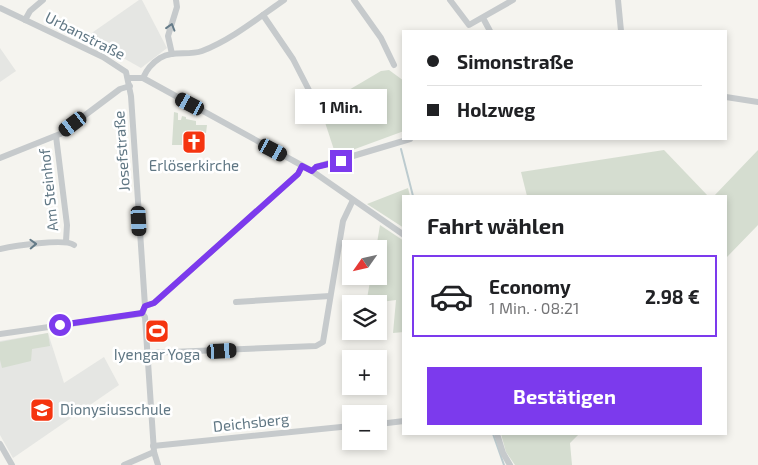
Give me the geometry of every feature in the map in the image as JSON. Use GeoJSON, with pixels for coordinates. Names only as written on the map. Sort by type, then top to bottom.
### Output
{"type":"FeatureCollection","features":[{"type":"Feature","properties":{"kind":"street"},"geometry":{"type":"LineString","coordinates":[[25,20],[30,10],[43,0]]}},
{"type":"Feature","properties":{"kind":"street"},"geometry":{"type":"LineString","coordinates":[[172,54],[168,36],[177,7],[176,0]]}},
{"type":"Feature","properties":{"kind":"street"},"geometry":{"type":"LineString","coordinates":[[142,78],[158,59],[172,54],[199,52],[220,43],[284,0]]}},
{"type":"Feature","properties":{"kind":"street"},"geometry":{"type":"LineString","coordinates":[[354,0],[381,38],[394,65]]}},
{"type":"Feature","properties":{"kind":"street"},"geometry":{"type":"LineString","coordinates":[[450,0],[469,25],[512,0]]}},
{"type":"Feature","properties":{"kind":"street"},"geometry":{"type":"LineString","coordinates":[[618,0],[621,30]]}},
{"type":"Feature","properties":{"kind":"street","name":"Urbanstraße"},"geometry":{"type":"LineString","coordinates":[[0,8],[120,66],[128,78],[142,78],[312,171],[402,234]]}},
{"type":"Feature","properties":{"kind":"street"},"geometry":{"type":"LineString","coordinates":[[263,15],[292,59],[313,98]]}},
{"type":"Feature","properties":{"kind":"street"},"geometry":{"type":"LineString","coordinates":[[482,18],[489,30]]}},
{"type":"Feature","properties":{"kind":"street","name":"Josefstraße"},"geometry":{"type":"LineString","coordinates":[[128,78],[153,449],[158,465]]}},
{"type":"Feature","properties":{"kind":"street"},"geometry":{"type":"LineString","coordinates":[[0,158],[56,136],[120,89],[130,86]]}},
{"type":"Feature","properties":{"kind":"street"},"geometry":{"type":"LineString","coordinates":[[727,97],[758,102]]}},
{"type":"Feature","properties":{"kind":"street","name":"Am Steinhof"},"geometry":{"type":"LineString","coordinates":[[56,136],[67,225],[66,241]]}},
{"type":"Feature","properties":{"kind":"street"},"geometry":{"type":"LineString","coordinates":[[312,171],[316,167],[407,140]]}},
{"type":"Feature","properties":{"kind":"street"},"geometry":{"type":"LineString","coordinates":[[0,334],[143,310],[154,303],[298,174],[302,166]]}},
{"type":"Feature","properties":{"kind":"street"},"geometry":{"type":"LineString","coordinates":[[147,353],[316,346],[323,342],[343,221],[353,200]]}},
{"type":"Feature","properties":{"kind":"street","name":"Am Steinhof"},"geometry":{"type":"LineString","coordinates":[[0,249],[66,241],[74,245]]}},
{"type":"Feature","properties":{"kind":"street"},"geometry":{"type":"LineString","coordinates":[[236,302],[330,296]]}},
{"type":"Feature","properties":{"kind":"street"},"geometry":{"type":"LineString","coordinates":[[387,423],[402,421]]}},
{"type":"Feature","properties":{"kind":"street","name":"Deichsberg"},"geometry":{"type":"LineString","coordinates":[[124,465],[153,449],[342,427]]}},
{"type":"Feature","properties":{"kind":"street"},"geometry":{"type":"LineString","coordinates":[[497,435],[503,453],[510,465]]}},
{"type":"Feature","properties":{"kind":"street"},"geometry":{"type":"LineString","coordinates":[[0,444],[12,465]]}},
{"type":"Feature","properties":{"kind":"shaded area"},"geometry":{"type":"Polygon","coordinates":[[[139,0],[142,0],[167,48],[141,68],[86,37],[139,0]]]}},
{"type":"Feature","properties":{"kind":"shaded area"},"geometry":{"type":"Polygon","coordinates":[[[0,48],[16,71],[0,82],[0,48]]]}},
{"type":"Feature","properties":{"kind":"shaded area"},"geometry":{"type":"Polygon","coordinates":[[[389,70],[402,80],[402,132],[336,156],[320,107],[381,71],[389,70]]]}},
{"type":"Feature","properties":{"kind":"shaded area"},"geometry":{"type":"Polygon","coordinates":[[[174,112],[178,113],[178,120],[181,120],[182,116],[196,121],[196,125],[207,125],[206,133],[183,132],[182,145],[172,145],[174,112]]]}},
{"type":"Feature","properties":{"kind":"shaded area"},"geometry":{"type":"Polygon","coordinates":[[[664,150],[707,195],[527,195],[521,172],[664,150]]]}},
{"type":"Feature","properties":{"kind":"shaded area"},"geometry":{"type":"Polygon","coordinates":[[[758,150],[758,225],[727,257],[727,195],[715,195],[758,150]]]}},
{"type":"Feature","properties":{"kind":"shaded area"},"geometry":{"type":"Polygon","coordinates":[[[408,188],[410,195],[402,195],[402,227],[367,204],[408,188]]]}},
{"type":"Feature","properties":{"kind":"shaded area"},"geometry":{"type":"Polygon","coordinates":[[[380,225],[402,240],[402,332],[393,333],[396,300],[387,301],[387,295],[368,295],[369,285],[388,285],[388,240],[378,240],[380,225]]]}},
{"type":"Feature","properties":{"kind":"shaded area","name":"Dionysiusschule"},"geometry":{"type":"Polygon","coordinates":[[[48,333],[64,383],[104,357],[119,385],[13,458],[0,435],[0,341],[48,333]]]}},
{"type":"Feature","properties":{"kind":"shaded area"},"geometry":{"type":"Polygon","coordinates":[[[48,333],[50,346],[32,349],[31,361],[2,368],[0,342],[48,333]]]}},
{"type":"Feature","properties":{"kind":"shaded area"},"geometry":{"type":"Polygon","coordinates":[[[501,435],[578,435],[570,443],[572,465],[515,465],[506,452],[501,435]]]}},
{"type":"Feature","properties":{"kind":"waterway"},"geometry":{"type":"LineString","coordinates":[[401,149],[413,195]]}},
{"type":"Feature","properties":{"kind":"waterway"},"geometry":{"type":"LineString","coordinates":[[493,435],[504,465]]}},
{"type":"Feature","properties":{"kind":"place","name":"Erlöserkirche"},"geometry":{"type":"Point","coordinates":[194,142]}},
{"type":"Feature","properties":{"kind":"place","name":"Iyengar Yoga"},"geometry":{"type":"Point","coordinates":[157,331]}},
{"type":"Feature","properties":{"kind":"place","name":"Dionysiusschule"},"geometry":{"type":"Point","coordinates":[42,410]}},
{"type":"Feature","properties":{"kind":"route"},"geometry":{"type":"LineString","coordinates":[[60,325],[142,313],[145,310],[145,306],[150,306],[154,303],[298,174],[302,166],[312,171],[316,167],[341,161]]}}]}
